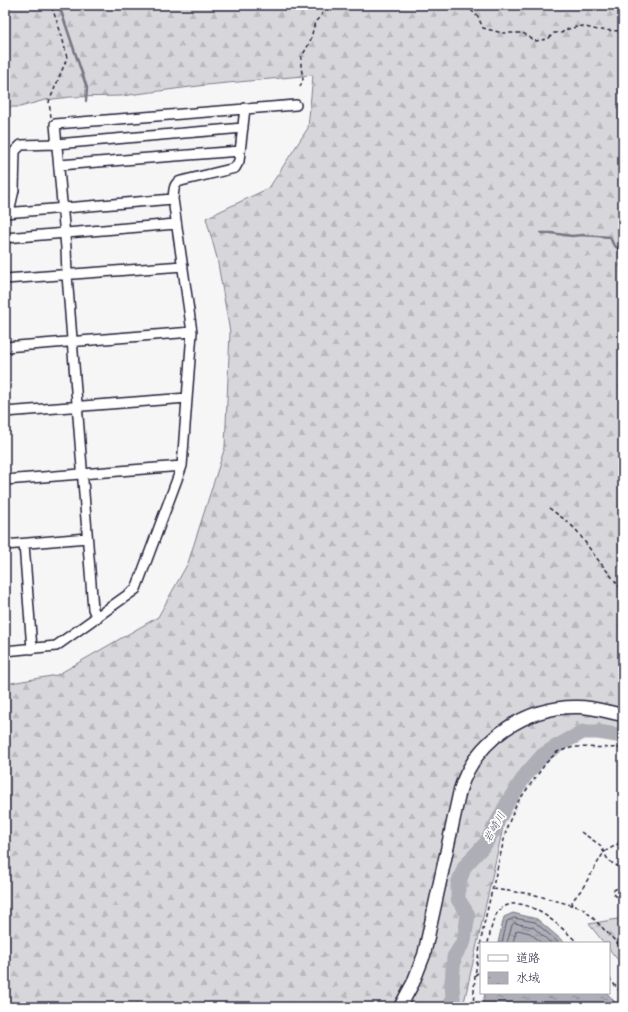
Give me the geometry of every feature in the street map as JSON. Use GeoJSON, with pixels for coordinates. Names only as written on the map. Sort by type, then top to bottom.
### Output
{"type":"FeatureCollection","features":[{"type":"Feature","properties":{"kind":"street"},"geometry":{"type":"LineString","coordinates":[[97,618],[94,609],[87,538],[66,248],[55,124],[296,105]]}},
{"type":"Feature","properties":{"kind":"street"},"geometry":{"type":"LineString","coordinates":[[5,652],[56,646],[136,589],[182,466],[192,332],[172,199],[174,186],[177,182],[235,168],[239,161],[245,108]]}},
{"type":"Feature","properties":{"kind":"street"},"geometry":{"type":"LineString","coordinates":[[172,199],[7,212],[14,190],[16,151],[21,145],[56,144],[243,128]]}},
{"type":"Feature","properties":{"kind":"street"},"geometry":{"type":"LineString","coordinates":[[59,166],[240,151]]}},
{"type":"Feature","properties":{"kind":"street"},"geometry":{"type":"LineString","coordinates":[[5,238],[176,224]]}},
{"type":"Feature","properties":{"kind":"street"},"geometry":{"type":"LineString","coordinates":[[5,279],[183,266]]}},
{"type":"Feature","properties":{"kind":"street"},"geometry":{"type":"LineString","coordinates":[[5,347],[192,332]]}},
{"type":"Feature","properties":{"kind":"street"},"geometry":{"type":"LineString","coordinates":[[5,412],[187,398]]}},
{"type":"Feature","properties":{"kind":"street"},"geometry":{"type":"LineString","coordinates":[[5,480],[182,466]]}},
{"type":"Feature","properties":{"kind":"street"},"geometry":{"type":"LineString","coordinates":[[5,544],[24,544],[87,538]]}},
{"type":"Feature","properties":{"kind":"street"},"geometry":{"type":"LineString","coordinates":[[24,544],[32,649]]}},
{"type":"Feature","properties":{"kind":"street"},"geometry":{"type":"LineString","coordinates":[[400,1007],[414,984],[424,955],[460,790],[469,769],[478,755],[489,742],[505,729],[522,719],[544,711],[558,708],[579,707],[623,715]]}},
{"type":"Feature","properties":{"kind":"path"},"geometry":{"type":"LineString","coordinates":[[52,5],[67,58],[49,102],[51,123],[55,124]]}},
{"type":"Feature","properties":{"kind":"path"},"geometry":{"type":"LineString","coordinates":[[300,87],[303,79],[301,58],[310,42],[315,22],[321,16],[325,5]]}},
{"type":"Feature","properties":{"kind":"path"},"geometry":{"type":"LineString","coordinates":[[466,5],[478,17],[483,28],[502,33],[523,33],[535,42],[548,39],[554,33],[561,33],[568,29],[581,26],[598,30],[623,31]]}},
{"type":"Feature","properties":{"kind":"path"},"geometry":{"type":"LineString","coordinates":[[549,508],[568,522],[577,531],[623,591]]}},
{"type":"Feature","properties":{"kind":"path"},"geometry":{"type":"LineString","coordinates":[[481,942],[506,827],[517,803],[546,763],[557,752],[574,747],[623,748]]}},
{"type":"Feature","properties":{"kind":"path"},"geometry":{"type":"LineString","coordinates":[[581,832],[600,845],[612,863],[623,869]]}},
{"type":"Feature","properties":{"kind":"path"},"geometry":{"type":"LineString","coordinates":[[571,905],[604,852],[618,844],[620,840],[619,832]]}},
{"type":"Feature","properties":{"kind":"path"},"geometry":{"type":"LineString","coordinates":[[623,885],[614,890],[614,894],[618,898],[623,898]]}},
{"type":"Feature","properties":{"kind":"path"},"geometry":{"type":"LineString","coordinates":[[492,889],[548,897],[582,908],[623,949]]}},
{"type":"Feature","properties":{"kind":"path"},"geometry":{"type":"LineString","coordinates":[[488,942],[496,915],[501,909],[510,904],[523,905],[540,912],[555,922],[577,942]]}},
{"type":"Feature","properties":{"kind":"path"},"geometry":{"type":"LineString","coordinates":[[473,1007],[475,974],[480,949]]}},
{"type":"Feature","properties":{"kind":"path"},"geometry":{"type":"LineString","coordinates":[[475,974],[480,972]]}},
{"type":"Feature","properties":{"kind":"path"},"geometry":{"type":"LineString","coordinates":[[610,979],[623,995]]}},
{"type":"Feature","properties":{"kind":"green space"},"geometry":{"type":"Polygon","coordinates":[[[5,5],[623,5],[623,741],[604,738],[565,739],[546,747],[512,787],[463,1007],[5,1007],[5,687],[11,683],[57,675],[158,617],[188,563],[225,447],[230,332],[217,258],[206,218],[269,188],[308,128],[313,75],[206,85],[121,96],[70,97],[45,100],[20,107],[5,107],[5,5]]]}},
{"type":"Feature","properties":{"kind":"green space"},"geometry":{"type":"Polygon","coordinates":[[[623,918],[623,966],[610,950],[610,942],[603,942],[589,924],[623,918]]]}},
{"type":"Feature","properties":{"kind":"water"},"geometry":{"type":"Polygon","coordinates":[[[513,913],[537,919],[564,942],[498,942],[504,917],[513,913]]]}},
{"type":"Feature","properties":{"kind":"water"},"geometry":{"type":"Polygon","coordinates":[[[485,994],[608,994],[619,1007],[482,1007],[485,994]]]}},
{"type":"Feature","properties":{"kind":"waterway"},"geometry":{"type":"LineString","coordinates":[[59,5],[87,88],[86,101]]}},
{"type":"Feature","properties":{"kind":"waterway"},"geometry":{"type":"LineString","coordinates":[[541,233],[572,236],[583,235],[610,237],[613,244],[623,253]]}},
{"type":"Feature","properties":{"kind":"waterway","name":"岩崎川"},"geometry":{"type":"LineString","coordinates":[[450,1007],[453,999],[452,982],[454,957],[464,941],[468,915],[458,899],[458,884],[465,866],[486,843],[509,800],[527,773],[543,755],[583,732],[598,732],[623,736]]}}]}
